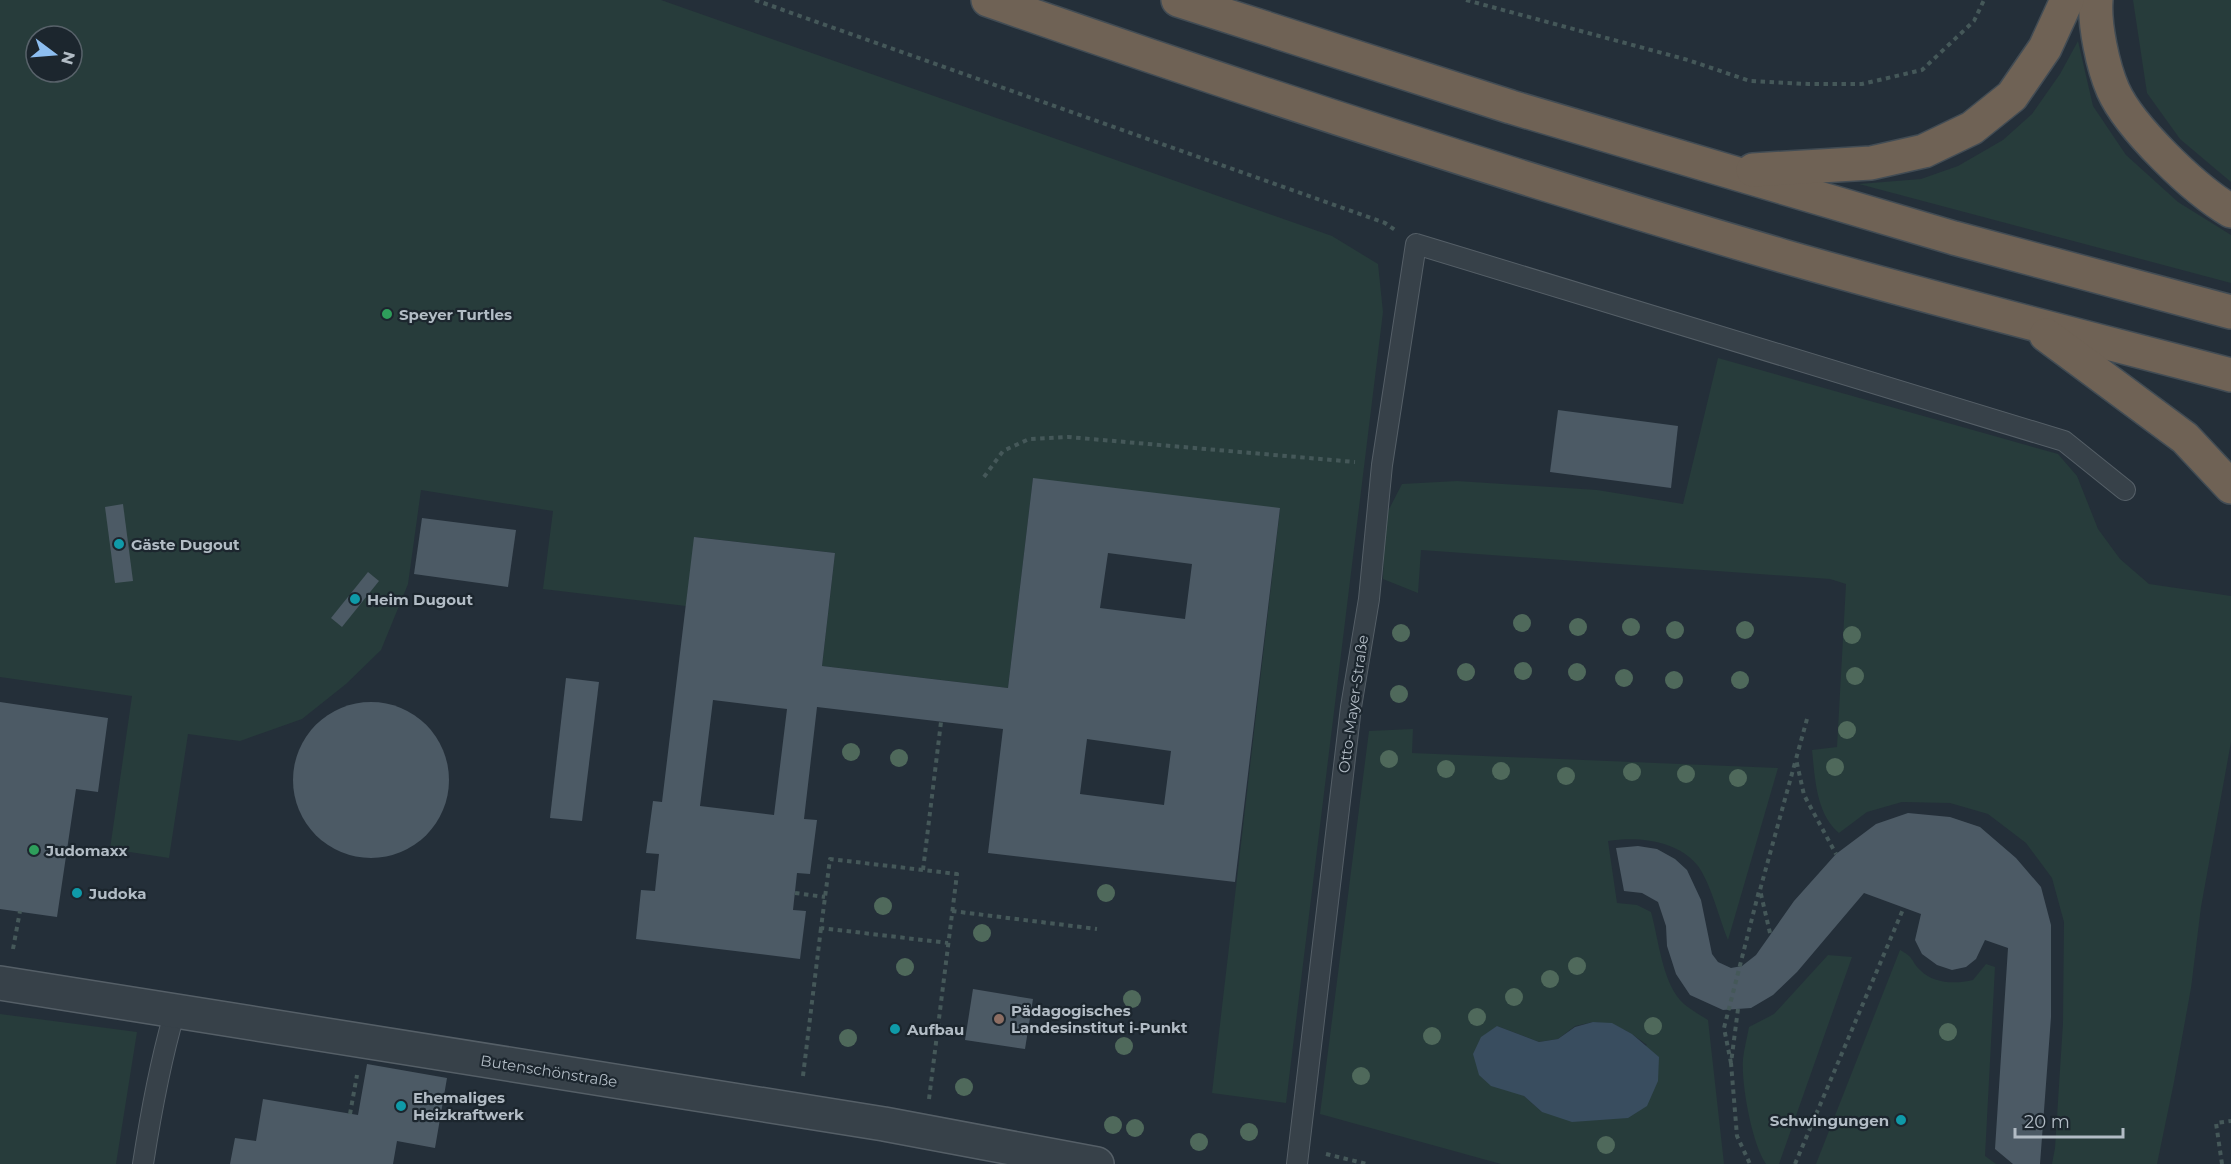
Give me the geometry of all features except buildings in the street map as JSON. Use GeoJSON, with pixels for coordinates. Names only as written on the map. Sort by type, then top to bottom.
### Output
{"type":"FeatureCollection","features":[{"type":"Feature","properties":{"kind":"highway"},"geometry":{"type":"LineString","coordinates":[[988,0],[1490,168],[1784,256],[2032,325],[2231,375]]}},
{"type":"Feature","properties":{"kind":"highway"},"geometry":{"type":"LineString","coordinates":[[1178,0],[1511,107],[1954,238],[2231,312]]}},
{"type":"Feature","properties":{"kind":"highway"},"geometry":{"type":"LineString","coordinates":[[1729,171],[1871,163],[1924,151],[1972,128],[2012,96],[2045,48],[2067,0]]}},
{"type":"Feature","properties":{"kind":"highway"},"geometry":{"type":"LineString","coordinates":[[2096,0],[2100,47],[2113,91],[2137,126],[2170,162],[2231,211]]}},
{"type":"Feature","properties":{"kind":"highway"},"geometry":{"type":"LineString","coordinates":[[2032,325],[2185,438],[2231,487]]}},
{"type":"Feature","properties":{"kind":"street","name":"Butenschönstraße"},"geometry":{"type":"LineString","coordinates":[[0,984],[799,1111],[1097,1164]]}},
{"type":"Feature","properties":{"kind":"lane","name":"Otto-Mayer-Straße"},"geometry":{"type":"LineString","coordinates":[[1298,1156],[1351,707],[1369,599],[1382,465],[1416,244]]}},
{"type":"Feature","properties":{"kind":"lane"},"geometry":{"type":"LineString","coordinates":[[1416,244],[2064,441],[2125,490]]}},
{"type":"Feature","properties":{"kind":"lane"},"geometry":{"type":"LineString","coordinates":[[143,1164],[163,1052],[175,1011]]}},
{"type":"Feature","properties":{"kind":"path"},"geometry":{"type":"LineString","coordinates":[[755,0],[1385,223],[1416,244]]}},
{"type":"Feature","properties":{"kind":"path"},"geometry":{"type":"LineString","coordinates":[[1466,0],[1688,60],[1750,81],[1862,84],[1923,70],[1974,21],[1984,0]]}},
{"type":"Feature","properties":{"kind":"path"},"geometry":{"type":"LineString","coordinates":[[984,477],[1003,451],[1029,439],[1068,436],[1382,465]]}},
{"type":"Feature","properties":{"kind":"path"},"geometry":{"type":"LineString","coordinates":[[1750,1164],[1737,1136],[1731,1064],[1724,1028],[1807,719]]}},
{"type":"Feature","properties":{"kind":"path"},"geometry":{"type":"LineString","coordinates":[[922,870],[941,722]]}},
{"type":"Feature","properties":{"kind":"path"},"geometry":{"type":"LineString","coordinates":[[1796,759],[1804,795],[1836,854]]}},
{"type":"Feature","properties":{"kind":"path"},"geometry":{"type":"LineString","coordinates":[[799,1111],[830,859],[957,874],[926,1132]]}},
{"type":"Feature","properties":{"kind":"path"},"geometry":{"type":"LineString","coordinates":[[1760,890],[1770,933]]}},
{"type":"Feature","properties":{"kind":"path"},"geometry":{"type":"LineString","coordinates":[[795,893],[825,897]]}},
{"type":"Feature","properties":{"kind":"path"},"geometry":{"type":"LineString","coordinates":[[1795,1164],[1904,907]]}},
{"type":"Feature","properties":{"kind":"path"},"geometry":{"type":"LineString","coordinates":[[952,911],[1098,929]]}},
{"type":"Feature","properties":{"kind":"path"},"geometry":{"type":"LineString","coordinates":[[821,927],[948,943]]}},
{"type":"Feature","properties":{"kind":"path"},"geometry":{"type":"LineString","coordinates":[[1731,1064],[1738,1010]]}},
{"type":"Feature","properties":{"kind":"path"},"geometry":{"type":"LineString","coordinates":[[2222,1164],[2217,1123],[2231,1121]]}},
{"type":"Feature","properties":{"kind":"path"},"geometry":{"type":"LineString","coordinates":[[1298,1156],[1366,1164]]}},
{"type":"Feature","properties":{"kind":"green space"},"geometry":{"type":"Polygon","coordinates":[[[0,0],[661,0],[1332,236],[1378,264],[1383,312],[1286,1103],[1212,1093],[1280,509],[1033,479],[1008,688],[822,666],[835,553],[695,537],[686,606],[543,589],[553,511],[421,490],[408,584],[381,650],[346,684],[302,719],[240,741],[188,734],[169,858],[110,849],[132,696],[0,677],[0,0]]]}},
{"type":"Feature","properties":{"kind":"green space"},"geometry":{"type":"Polygon","coordinates":[[[2133,0],[2231,0],[2231,182],[2180,139],[2147,93],[2133,0]]]}},
{"type":"Feature","properties":{"kind":"green space"},"geometry":{"type":"Polygon","coordinates":[[[2078,41],[2093,106],[2126,155],[2178,202],[2231,235],[2231,283],[1859,184],[1921,179],[1958,166],[2003,140],[2032,114],[2060,74],[2078,41]]]}},
{"type":"Feature","properties":{"kind":"green space"},"geometry":{"type":"Polygon","coordinates":[[[1718,358],[2058,454],[2077,476],[2098,529],[2120,559],[2149,584],[2231,596],[2231,742],[2201,907],[2191,988],[2157,1164],[2052,1164],[2063,1023],[2064,922],[2052,878],[2026,843],[1988,814],[1950,803],[1902,802],[1867,812],[1839,833],[1826,816],[1818,795],[1812,750],[1837,747],[1846,584],[1830,579],[1421,550],[1418,593],[1383,579],[1385,517],[1402,484],[1457,481],[1597,490],[1683,504],[1718,358]]]}},
{"type":"Feature","properties":{"kind":"green space"},"geometry":{"type":"Polygon","coordinates":[[[1413,729],[1412,753],[1778,768],[1728,940],[1703,873],[1690,857],[1680,850],[1656,842],[1631,839],[1608,841],[1617,903],[1637,905],[1651,912],[1662,961],[1671,985],[1684,1004],[1708,1020],[1724,1164],[1501,1164],[1320,1114],[1369,731],[1413,729]],[[1593,1022],[1575,1026],[1558,1039],[1539,1042],[1497,1026],[1524,1096],[1542,1112],[1647,1045],[1622,1029],[1609,1024],[1593,1022]]]}},
{"type":"Feature","properties":{"kind":"green space"},"geometry":{"type":"Polygon","coordinates":[[[1900,950],[1911,958],[1926,975],[1945,982],[1973,980],[1986,964],[1995,967],[1985,1156],[1996,1164],[1816,1164],[1900,950]]]}},
{"type":"Feature","properties":{"kind":"green space"},"geometry":{"type":"Polygon","coordinates":[[[1828,955],[1852,957],[1779,1164],[1766,1164],[1752,1129],[1744,1083],[1743,1059],[1749,1027],[1774,1014],[1828,955]]]}},
{"type":"Feature","properties":{"kind":"green space"},"geometry":{"type":"Polygon","coordinates":[[[0,1014],[137,1032],[116,1164],[0,1164],[0,1014]]]}},
{"type":"Feature","properties":{"kind":"water"},"geometry":{"type":"Polygon","coordinates":[[[1593,1022],[1612,1023],[1632,1034],[1659,1057],[1658,1081],[1647,1106],[1628,1118],[1572,1122],[1542,1112],[1524,1096],[1491,1086],[1479,1075],[1473,1054],[1481,1037],[1497,1026],[1539,1042],[1558,1039],[1575,1027],[1593,1022]]]}},
{"type":"Feature","properties":{"kind":"place","name":"Speyer Turtles"},"geometry":{"type":"Point","coordinates":[387,314]}},
{"type":"Feature","properties":{"kind":"place","name":"Gäste Dugout"},"geometry":{"type":"Point","coordinates":[119,544]}},
{"type":"Feature","properties":{"kind":"place","name":"Heim Dugout"},"geometry":{"type":"Point","coordinates":[355,599]}},
{"type":"Feature","properties":{"kind":"place","name":"Judomaxx"},"geometry":{"type":"Point","coordinates":[34,850]}},
{"type":"Feature","properties":{"kind":"place","name":"Judoka"},"geometry":{"type":"Point","coordinates":[77,893]}},
{"type":"Feature","properties":{"kind":"place","name":"Pädagogisches Landesinstitut i-Punkt"},"geometry":{"type":"Point","coordinates":[999,1019]}},
{"type":"Feature","properties":{"kind":"place","name":"Aufbau"},"geometry":{"type":"Point","coordinates":[895,1029]}},
{"type":"Feature","properties":{"kind":"place","name":"Ehemaliges Heizkraftwerk"},"geometry":{"type":"Point","coordinates":[401,1106]}},
{"type":"Feature","properties":{"kind":"place","name":"Schwingungen"},"geometry":{"type":"Point","coordinates":[1901,1120]}}]}
